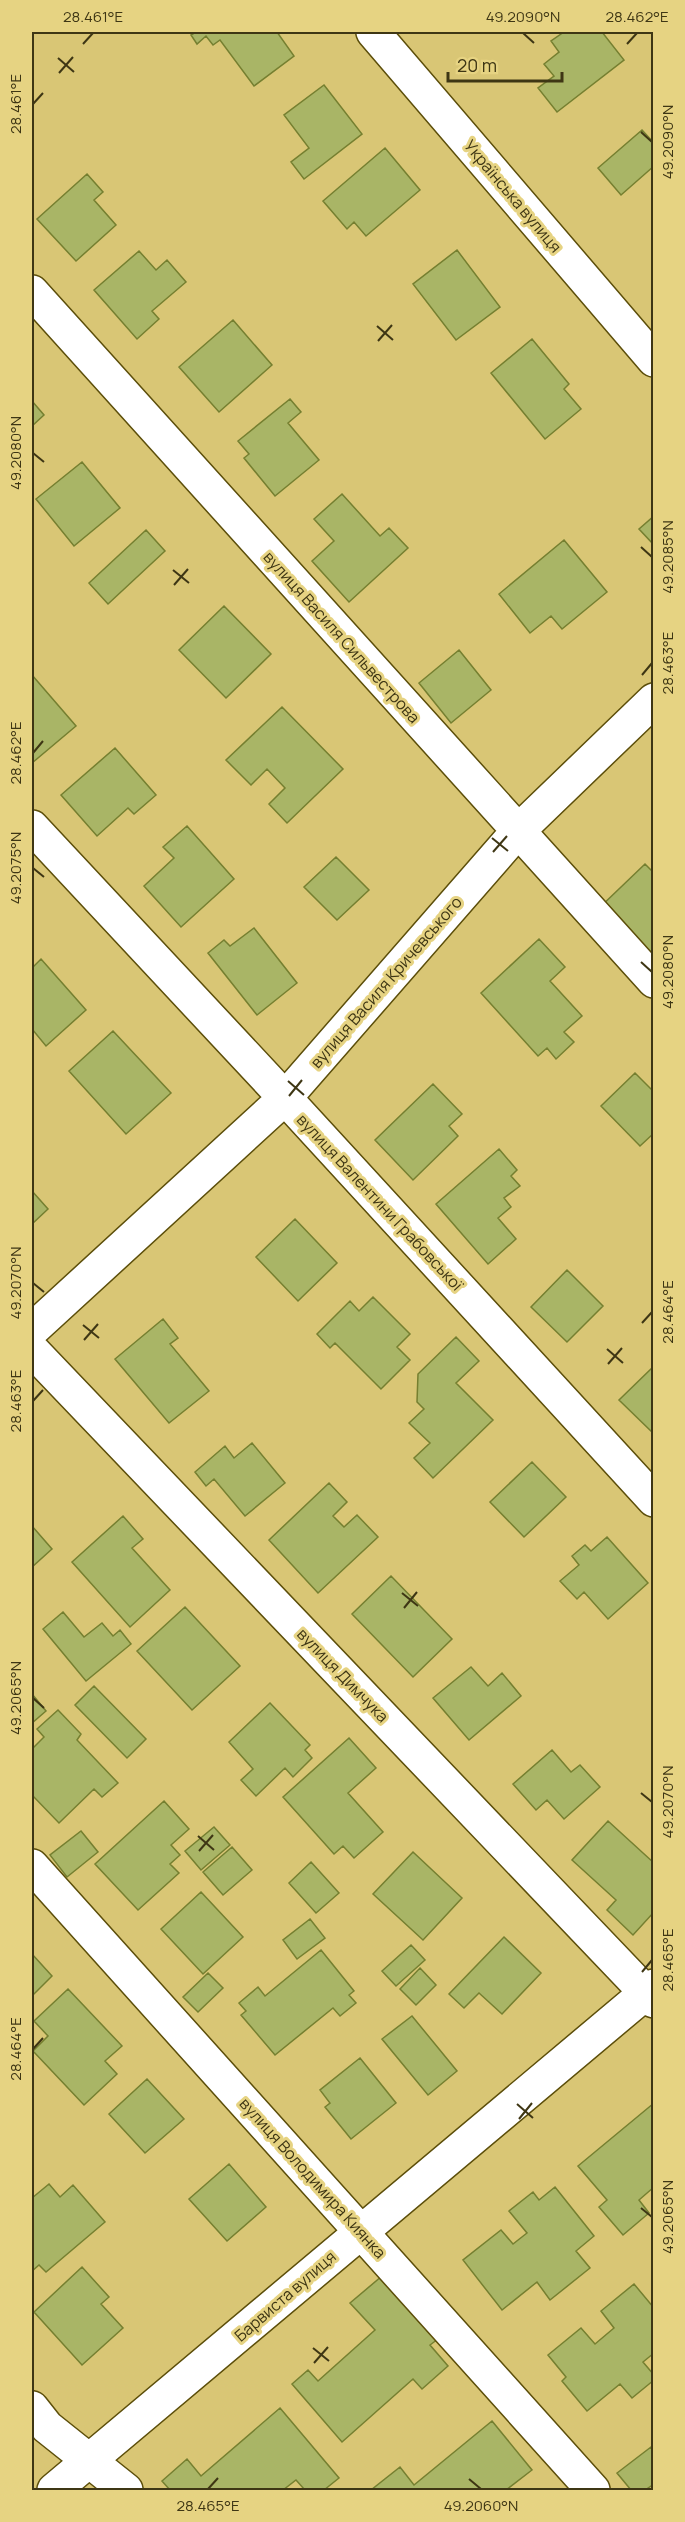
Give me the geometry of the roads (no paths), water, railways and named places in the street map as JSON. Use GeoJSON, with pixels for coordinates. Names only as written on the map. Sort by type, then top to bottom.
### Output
{"type":"FeatureCollection","features":[{"type":"Feature","properties":{"kind":"street","name":"Українська вулиця"},"geometry":{"type":"LineString","coordinates":[[373,32],[654,360]]}},
{"type":"Feature","properties":{"kind":"street","name":"вулиця Василя Сильвестрова"},"geometry":{"type":"LineString","coordinates":[[32,292],[517,832],[654,981]]}},
{"type":"Feature","properties":{"kind":"street","name":"вулиця Василя Кричевського"},"geometry":{"type":"LineString","coordinates":[[32,1330],[285,1098],[517,832],[654,700]]}},
{"type":"Feature","properties":{"kind":"street","name":"вулиця Валентини Грабовської"},"geometry":{"type":"LineString","coordinates":[[32,827],[285,1098],[654,1500]]}},
{"type":"Feature","properties":{"kind":"street","name":"вулиця Димчука"},"geometry":{"type":"LineString","coordinates":[[32,1350],[651,1993]]}},
{"type":"Feature","properties":{"kind":"street","name":"вулиця Володимира Киянка"},"geometry":{"type":"LineString","coordinates":[[32,1866],[593,2490]]}},
{"type":"Feature","properties":{"kind":"street","name":"Барвиста вулиця"},"geometry":{"type":"LineString","coordinates":[[54,2490],[91,2462],[360,2231],[651,1993]]}},
{"type":"Feature","properties":{"kind":"street"},"geometry":{"type":"LineString","coordinates":[[32,2408],[47,2427],[126,2490]]}}]}
